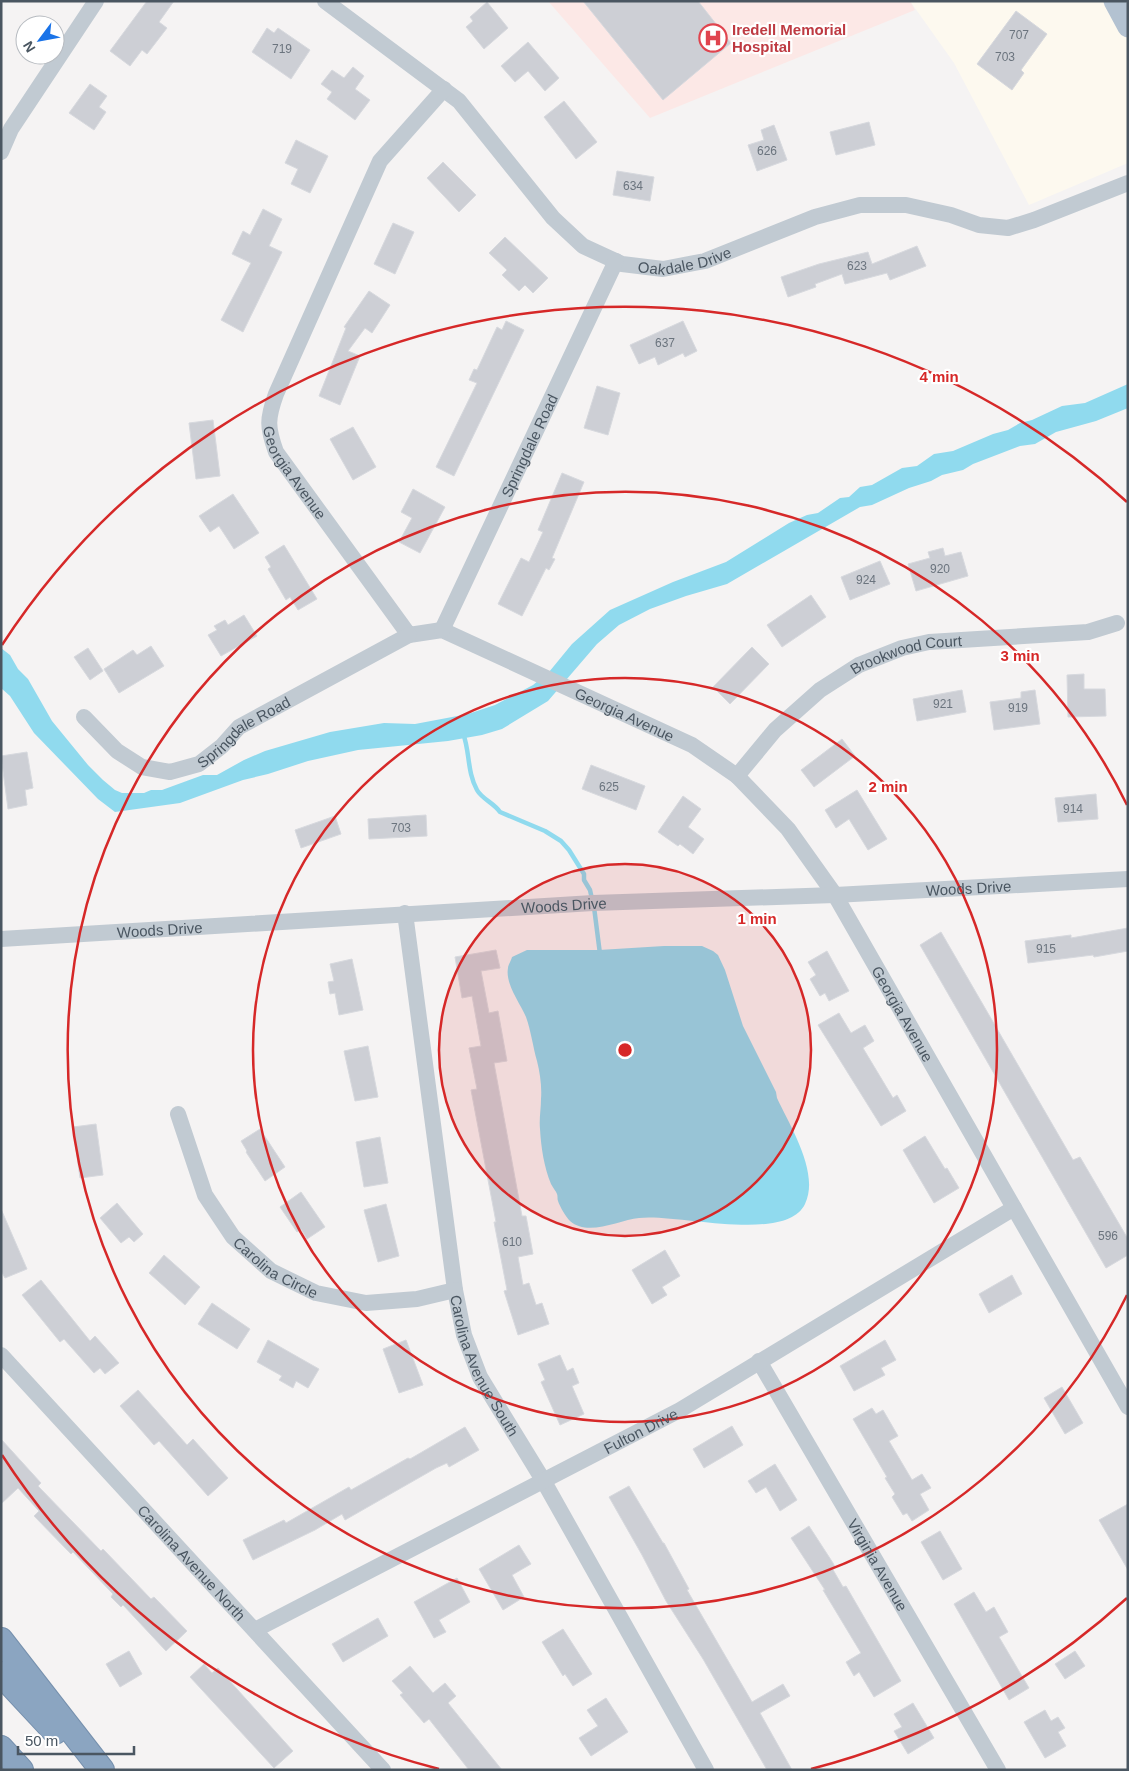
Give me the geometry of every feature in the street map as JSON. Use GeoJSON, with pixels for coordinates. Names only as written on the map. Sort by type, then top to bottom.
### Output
{"type":"FeatureCollection","features":[{"type":"Feature","properties":{"kind":"highway"},"geometry":{"type":"LineString","coordinates":[[1,1640],[102,1770]]}},
{"type":"Feature","properties":{"kind":"highway"},"geometry":{"type":"LineString","coordinates":[[1,1674],[90,1770]]}},
{"type":"Feature","properties":{"kind":"highway"},"geometry":{"type":"LineString","coordinates":[[1,1748],[21,1770]]}},
{"type":"Feature","properties":{"kind":"main road"},"geometry":{"type":"LineString","coordinates":[[1114,1],[1128,27]]}},
{"type":"Feature","properties":{"kind":"street"},"geometry":{"type":"LineString","coordinates":[[1,152],[11,129],[96,1]]}},
{"type":"Feature","properties":{"kind":"street","name":"Oakdale Drive"},"geometry":{"type":"LineString","coordinates":[[325,1],[459,100],[552,218],[583,246],[622,264],[663,269],[705,261],[815,217],[860,205],[906,205],[951,215],[979,225],[1008,228],[1034,220],[1128,183]]}},
{"type":"Feature","properties":{"kind":"street","name":"Georgia Avenue"},"geometry":{"type":"LineString","coordinates":[[409,635],[276,452],[270,433],[269,413],[380,161],[444,89]]}},
{"type":"Feature","properties":{"kind":"street","name":"Springdale Road"},"geometry":{"type":"LineString","coordinates":[[442,630],[616,261]]}},
{"type":"Feature","properties":{"kind":"street","name":"Brookwood Court"},"geometry":{"type":"LineString","coordinates":[[737,776],[775,730],[820,690],[859,665],[902,648],[929,642],[1088,632],[1117,623]]}},
{"type":"Feature","properties":{"kind":"street"},"geometry":{"type":"LineString","coordinates":[[409,635],[442,630]]}},
{"type":"Feature","properties":{"kind":"street","name":"Georgia Avenue"},"geometry":{"type":"LineString","coordinates":[[442,630],[692,746],[737,776],[788,829],[835,896],[1128,1407]]}},
{"type":"Feature","properties":{"kind":"street","name":"Springdale Road"},"geometry":{"type":"LineString","coordinates":[[84,716],[117,751],[142,767],[170,772],[199,764],[222,746],[239,727],[409,635]]}},
{"type":"Feature","properties":{"kind":"street","name":"Woods Drive"},"geometry":{"type":"LineString","coordinates":[[1,939],[404,913],[593,903],[835,896],[1128,879]]}},
{"type":"Feature","properties":{"kind":"street","name":"Carolina Avenue South"},"geometry":{"type":"LineString","coordinates":[[404,913],[455,1290],[464,1335],[480,1377],[543,1480],[706,1770]]}},
{"type":"Feature","properties":{"kind":"street","name":"Carolina Circle"},"geometry":{"type":"LineString","coordinates":[[178,1114],[204,1195],[233,1237],[271,1271],[316,1293],[366,1302],[417,1299],[455,1290]]}},
{"type":"Feature","properties":{"kind":"street","name":"Fulton Drive"},"geometry":{"type":"LineString","coordinates":[[254,1630],[680,1410],[759,1360],[1014,1208]]}},
{"type":"Feature","properties":{"kind":"street","name":"Carolina Avenue North"},"geometry":{"type":"LineString","coordinates":[[1,1355],[383,1770]]}},
{"type":"Feature","properties":{"kind":"street","name":"Virginia Avenue"},"geometry":{"type":"LineString","coordinates":[[759,1360],[998,1770]]}},
{"type":"Feature","properties":{"kind":"shaded area","name":"Iredell Memorial Hospital"},"geometry":{"type":"Polygon","coordinates":[[[548,1],[910,1],[915,10],[650,118],[548,1]]]}},
{"type":"Feature","properties":{"kind":"shaded area"},"geometry":{"type":"Polygon","coordinates":[[[910,1],[1128,1],[1128,163],[1029,205],[954,63],[910,1]]]}},
{"type":"Feature","properties":{"kind":"water"},"geometry":{"type":"Polygon","coordinates":[[[1128,384],[1128,408],[1096,421],[1056,432],[1035,444],[1020,446],[973,464],[963,470],[942,475],[931,481],[909,488],[872,505],[860,507],[727,584],[650,609],[619,625],[597,644],[548,701],[502,729],[482,735],[448,741],[358,750],[308,761],[243,780],[180,803],[115,812],[98,799],[34,733],[10,696],[1,688],[1,648],[10,655],[18,669],[28,679],[52,721],[88,765],[115,790],[122,793],[144,793],[151,790],[162,790],[203,775],[217,775],[265,751],[330,732],[384,723],[415,724],[468,714],[495,705],[533,685],[549,672],[572,644],[610,610],[673,582],[726,562],[789,523],[807,515],[818,513],[840,498],[849,497],[860,487],[872,485],[902,468],[917,466],[934,454],[953,451],[993,434],[1008,430],[1020,423],[1032,420],[1062,406],[1085,403],[1128,384]]]}},
{"type":"Feature","properties":{"kind":"water"},"geometry":{"type":"Polygon","coordinates":[[[702,946],[718,955],[725,970],[743,1026],[802,1150],[809,1178],[809,1192],[805,1204],[794,1216],[776,1222],[754,1225],[639,1218],[586,1228],[577,1226],[570,1221],[560,1206],[557,1194],[551,1184],[542,1150],[540,1125],[541,1090],[538,1066],[526,1017],[509,980],[509,964],[512,957],[527,950],[599,950],[702,946]]]}},
{"type":"Feature","properties":{"kind":"building"},"geometry":{"type":"Polygon","coordinates":[[[147,1],[174,1],[159,22],[167,28],[147,54],[142,50],[130,66],[110,51],[147,1]]]}},
{"type":"Feature","properties":{"kind":"building"},"geometry":{"type":"Polygon","coordinates":[[[583,1],[698,1],[731,43],[663,100],[583,1]]]}},
{"type":"Feature","properties":{"kind":"building"},"geometry":{"type":"Polygon","coordinates":[[[487,2],[508,28],[484,49],[466,27],[473,21],[470,17],[487,2]]]}},
{"type":"Feature","properties":{"kind":"building"},"geometry":{"type":"Polygon","coordinates":[[[1016,11],[1047,34],[1021,70],[1024,73],[1012,90],[977,64],[1016,11]]]}},
{"type":"Feature","properties":{"kind":"building"},"geometry":{"type":"Polygon","coordinates":[[[267,28],[274,33],[278,28],[310,50],[291,79],[252,52],[267,28]]]}},
{"type":"Feature","properties":{"kind":"building"},"geometry":{"type":"Polygon","coordinates":[[[528,42],[559,78],[545,91],[528,71],[515,82],[501,66],[528,42]]]}},
{"type":"Feature","properties":{"kind":"building"},"geometry":{"type":"Polygon","coordinates":[[[353,67],[364,76],[355,89],[370,100],[355,120],[327,99],[332,92],[321,84],[332,70],[344,78],[353,67]]]}},
{"type":"Feature","properties":{"kind":"building"},"geometry":{"type":"Polygon","coordinates":[[[90,84],[107,96],[99,107],[106,112],[94,130],[69,113],[90,84]]]}},
{"type":"Feature","properties":{"kind":"building"},"geometry":{"type":"Polygon","coordinates":[[[564,101],[597,142],[576,159],[544,117],[564,101]]]}},
{"type":"Feature","properties":{"kind":"building"},"geometry":{"type":"Polygon","coordinates":[[[869,122],[875,145],[836,155],[830,132],[869,122]]]}},
{"type":"Feature","properties":{"kind":"building"},"geometry":{"type":"Polygon","coordinates":[[[774,125],[787,160],[757,171],[748,145],[764,140],[761,130],[774,125]]]}},
{"type":"Feature","properties":{"kind":"building"},"geometry":{"type":"Polygon","coordinates":[[[296,140],[328,156],[310,193],[291,184],[298,169],[285,163],[296,140]]]}},
{"type":"Feature","properties":{"kind":"building"},"geometry":{"type":"Polygon","coordinates":[[[443,162],[476,195],[459,212],[427,178],[443,162]]]}},
{"type":"Feature","properties":{"kind":"building"},"geometry":{"type":"Polygon","coordinates":[[[617,171],[654,177],[650,201],[613,195],[617,171]]]}},
{"type":"Feature","properties":{"kind":"building"},"geometry":{"type":"Polygon","coordinates":[[[263,209],[282,219],[269,246],[282,252],[243,332],[221,320],[251,263],[232,254],[243,231],[250,235],[263,209]]]}},
{"type":"Feature","properties":{"kind":"building"},"geometry":{"type":"Polygon","coordinates":[[[393,223],[414,232],[395,274],[374,264],[393,223]]]}},
{"type":"Feature","properties":{"kind":"building"},"geometry":{"type":"Polygon","coordinates":[[[505,237],[548,278],[533,293],[525,285],[519,291],[502,275],[507,270],[489,253],[505,237]]]}},
{"type":"Feature","properties":{"kind":"building"},"geometry":{"type":"Polygon","coordinates":[[[917,246],[926,266],[890,280],[887,273],[845,284],[842,274],[815,284],[816,287],[788,297],[781,277],[819,264],[868,252],[872,264],[917,246]]]}},
{"type":"Feature","properties":{"kind":"building"},"geometry":{"type":"Polygon","coordinates":[[[369,291],[390,305],[372,333],[365,328],[348,351],[360,356],[340,405],[319,396],[346,328],[344,327],[369,291]]]}},
{"type":"Feature","properties":{"kind":"building"},"geometry":{"type":"Polygon","coordinates":[[[506,321],[524,330],[454,476],[436,467],[477,383],[469,380],[474,369],[477,370],[497,327],[502,330],[506,321]]]}},
{"type":"Feature","properties":{"kind":"building"},"geometry":{"type":"Polygon","coordinates":[[[683,321],[697,351],[685,357],[683,353],[658,365],[655,357],[639,364],[630,345],[683,321]]]}},
{"type":"Feature","properties":{"kind":"building"},"geometry":{"type":"Polygon","coordinates":[[[597,386],[620,393],[608,435],[584,428],[597,386]]]}},
{"type":"Feature","properties":{"kind":"building"},"geometry":{"type":"Polygon","coordinates":[[[213,420],[220,476],[196,479],[189,423],[213,420]]]}},
{"type":"Feature","properties":{"kind":"building"},"geometry":{"type":"Polygon","coordinates":[[[353,427],[376,467],[353,480],[330,439],[353,427]]]}},
{"type":"Feature","properties":{"kind":"building"},"geometry":{"type":"Polygon","coordinates":[[[562,473],[584,482],[552,558],[555,559],[549,570],[546,568],[522,616],[498,604],[521,558],[529,562],[543,532],[538,530],[562,473]]]}},
{"type":"Feature","properties":{"kind":"building"},"geometry":{"type":"Polygon","coordinates":[[[413,489],[445,507],[420,553],[399,542],[412,518],[401,512],[413,489]]]}},
{"type":"Feature","properties":{"kind":"building"},"geometry":{"type":"Polygon","coordinates":[[[233,494],[259,533],[234,549],[219,526],[210,532],[199,516],[233,494]]]}},
{"type":"Feature","properties":{"kind":"building"},"geometry":{"type":"Polygon","coordinates":[[[284,545],[317,599],[298,610],[290,597],[286,600],[268,569],[271,567],[265,557],[284,545]]]}},
{"type":"Feature","properties":{"kind":"building"},"geometry":{"type":"Polygon","coordinates":[[[943,548],[945,556],[961,552],[968,576],[916,591],[908,564],[930,558],[928,552],[943,548]]]}},
{"type":"Feature","properties":{"kind":"building"},"geometry":{"type":"Polygon","coordinates":[[[880,561],[890,584],[850,600],[841,577],[880,561]]]}},
{"type":"Feature","properties":{"kind":"building"},"geometry":{"type":"Polygon","coordinates":[[[811,595],[826,617],[782,647],[767,625],[811,595]]]}},
{"type":"Feature","properties":{"kind":"building"},"geometry":{"type":"Polygon","coordinates":[[[244,615],[257,636],[221,656],[208,635],[217,630],[214,626],[225,620],[228,625],[244,615]]]}},
{"type":"Feature","properties":{"kind":"building"},"geometry":{"type":"Polygon","coordinates":[[[151,646],[164,666],[119,693],[104,669],[133,650],[137,655],[151,646]]]}},
{"type":"Feature","properties":{"kind":"building"},"geometry":{"type":"Polygon","coordinates":[[[752,647],[769,664],[730,704],[713,687],[752,647]]]}},
{"type":"Feature","properties":{"kind":"building"},"geometry":{"type":"Polygon","coordinates":[[[88,648],[103,671],[90,680],[74,657],[88,648]]]}},
{"type":"Feature","properties":{"kind":"building"},"geometry":{"type":"Polygon","coordinates":[[[1084,674],[1084,689],[1105,689],[1106,716],[1068,717],[1067,675],[1084,674]]]}},
{"type":"Feature","properties":{"kind":"building"},"geometry":{"type":"Polygon","coordinates":[[[962,690],[966,712],[917,721],[913,699],[962,690]]]}},
{"type":"Feature","properties":{"kind":"building"},"geometry":{"type":"Polygon","coordinates":[[[1035,690],[1040,724],[994,730],[990,702],[1021,698],[1021,692],[1035,690]]]}},
{"type":"Feature","properties":{"kind":"building"},"geometry":{"type":"Polygon","coordinates":[[[842,739],[855,756],[814,787],[801,770],[842,739]]]}},
{"type":"Feature","properties":{"kind":"building"},"geometry":{"type":"Polygon","coordinates":[[[27,752],[33,788],[25,790],[27,805],[8,809],[1,756],[27,752]]]}},
{"type":"Feature","properties":{"kind":"building"},"geometry":{"type":"Polygon","coordinates":[[[591,765],[645,786],[636,810],[582,789],[591,765]]]}},
{"type":"Feature","properties":{"kind":"building"},"geometry":{"type":"Polygon","coordinates":[[[857,790],[887,839],[868,850],[849,819],[836,828],[825,810],[857,790]]]}},
{"type":"Feature","properties":{"kind":"building"},"geometry":{"type":"Polygon","coordinates":[[[1096,794],[1098,819],[1058,822],[1055,798],[1096,794]]]}},
{"type":"Feature","properties":{"kind":"building"},"geometry":{"type":"Polygon","coordinates":[[[683,796],[701,809],[688,827],[704,839],[693,854],[680,844],[678,846],[658,832],[683,796]]]}},
{"type":"Feature","properties":{"kind":"building"},"geometry":{"type":"Polygon","coordinates":[[[426,815],[427,836],[369,839],[368,819],[426,815]]]}},
{"type":"Feature","properties":{"kind":"building"},"geometry":{"type":"Polygon","coordinates":[[[335,816],[341,834],[301,848],[295,830],[335,816]]]}},
{"type":"Feature","properties":{"kind":"building"},"geometry":{"type":"Polygon","coordinates":[[[1128,928],[1128,951],[1094,957],[1093,955],[1028,963],[1025,941],[1071,935],[1071,938],[1128,928]]]}},
{"type":"Feature","properties":{"kind":"building"},"geometry":{"type":"Polygon","coordinates":[[[941,932],[1073,1160],[1080,1157],[1128,1239],[1128,1255],[1106,1268],[920,945],[941,932]]]}},
{"type":"Feature","properties":{"kind":"building"},"geometry":{"type":"Polygon","coordinates":[[[496,950],[500,968],[481,971],[489,1013],[498,1011],[507,1061],[494,1063],[522,1216],[526,1216],[533,1254],[518,1257],[523,1285],[529,1283],[536,1305],[542,1303],[549,1324],[518,1335],[504,1291],[507,1290],[494,1222],[496,1222],[471,1090],[477,1089],[469,1048],[481,1046],[472,996],[462,998],[455,957],[496,950]]]}},
{"type":"Feature","properties":{"kind":"building"},"geometry":{"type":"Polygon","coordinates":[[[827,951],[849,991],[829,1001],[825,993],[820,996],[810,979],[816,975],[808,962],[827,951]]]}},
{"type":"Feature","properties":{"kind":"building"},"geometry":{"type":"Polygon","coordinates":[[[352,959],[363,1010],[339,1015],[335,993],[330,994],[328,982],[334,981],[330,964],[352,959]]]}},
{"type":"Feature","properties":{"kind":"building"},"geometry":{"type":"Polygon","coordinates":[[[839,1013],[851,1033],[865,1025],[874,1041],[863,1048],[893,1098],[897,1095],[906,1111],[881,1126],[818,1025],[839,1013]]]}},
{"type":"Feature","properties":{"kind":"building"},"geometry":{"type":"Polygon","coordinates":[[[368,1046],[378,1097],[355,1101],[344,1051],[368,1046]]]}},
{"type":"Feature","properties":{"kind":"building"},"geometry":{"type":"Polygon","coordinates":[[[96,1124],[103,1175],[80,1178],[73,1127],[96,1124]]]}},
{"type":"Feature","properties":{"kind":"building"},"geometry":{"type":"Polygon","coordinates":[[[260,1129],[285,1167],[265,1181],[241,1141],[260,1129]]]}},
{"type":"Feature","properties":{"kind":"building"},"geometry":{"type":"Polygon","coordinates":[[[925,1136],[959,1188],[934,1203],[903,1150],[925,1136]]]}},
{"type":"Feature","properties":{"kind":"building"},"geometry":{"type":"Polygon","coordinates":[[[380,1137],[388,1183],[364,1187],[356,1142],[380,1137]]]}},
{"type":"Feature","properties":{"kind":"building"},"geometry":{"type":"Polygon","coordinates":[[[301,1192],[325,1227],[307,1239],[301,1229],[297,1232],[280,1207],[301,1192]]]}},
{"type":"Feature","properties":{"kind":"building"},"geometry":{"type":"Polygon","coordinates":[[[117,1203],[143,1234],[134,1242],[129,1237],[121,1243],[100,1218],[117,1203]]]}},
{"type":"Feature","properties":{"kind":"building"},"geometry":{"type":"Polygon","coordinates":[[[386,1204],[399,1256],[378,1262],[364,1210],[386,1204]]]}},
{"type":"Feature","properties":{"kind":"building"},"geometry":{"type":"Polygon","coordinates":[[[1,1209],[27,1269],[5,1278],[1,1271],[1,1209]]]}},
{"type":"Feature","properties":{"kind":"building"},"geometry":{"type":"Polygon","coordinates":[[[665,1250],[680,1276],[662,1287],[667,1295],[652,1304],[632,1270],[665,1250]]]}},
{"type":"Feature","properties":{"kind":"building"},"geometry":{"type":"Polygon","coordinates":[[[164,1255],[200,1287],[185,1305],[149,1273],[164,1255]]]}},
{"type":"Feature","properties":{"kind":"building"},"geometry":{"type":"Polygon","coordinates":[[[1012,1275],[1022,1294],[989,1313],[979,1294],[1012,1275]]]}},
{"type":"Feature","properties":{"kind":"building"},"geometry":{"type":"Polygon","coordinates":[[[41,1280],[90,1341],[95,1336],[119,1363],[105,1374],[100,1368],[94,1373],[64,1339],[60,1342],[22,1295],[41,1280]]]}},
{"type":"Feature","properties":{"kind":"building"},"geometry":{"type":"Polygon","coordinates":[[[212,1303],[250,1329],[237,1349],[198,1324],[212,1303]]]}},
{"type":"Feature","properties":{"kind":"building"},"geometry":{"type":"Polygon","coordinates":[[[268,1340],[319,1369],[308,1388],[296,1381],[293,1388],[279,1380],[282,1376],[257,1362],[268,1340]]]}},
{"type":"Feature","properties":{"kind":"building"},"geometry":{"type":"Polygon","coordinates":[[[406,1340],[423,1385],[399,1393],[383,1349],[406,1340]]]}},
{"type":"Feature","properties":{"kind":"building"},"geometry":{"type":"Polygon","coordinates":[[[885,1340],[896,1360],[881,1368],[885,1375],[854,1391],[840,1366],[885,1340]]]}},
{"type":"Feature","properties":{"kind":"building"},"geometry":{"type":"Polygon","coordinates":[[[560,1355],[567,1371],[573,1368],[579,1383],[572,1386],[584,1414],[560,1425],[541,1382],[545,1380],[538,1364],[560,1355]]]}},
{"type":"Feature","properties":{"kind":"building"},"geometry":{"type":"Polygon","coordinates":[[[1062,1387],[1083,1423],[1065,1434],[1044,1398],[1062,1387]]]}},
{"type":"Feature","properties":{"kind":"building"},"geometry":{"type":"Polygon","coordinates":[[[138,1390],[187,1445],[193,1439],[228,1478],[208,1496],[159,1441],[154,1445],[120,1406],[138,1390]]]}},
{"type":"Feature","properties":{"kind":"building"},"geometry":{"type":"Polygon","coordinates":[[[872,1408],[876,1414],[883,1410],[898,1436],[889,1441],[912,1480],[922,1474],[931,1488],[920,1494],[929,1510],[912,1521],[907,1513],[903,1515],[892,1497],[895,1494],[885,1478],[887,1477],[853,1419],[872,1408]]]}},
{"type":"Feature","properties":{"kind":"building"},"geometry":{"type":"Polygon","coordinates":[[[732,1426],[743,1445],[704,1468],[693,1449],[732,1426]]]}},
{"type":"Feature","properties":{"kind":"building"},"geometry":{"type":"Polygon","coordinates":[[[465,1427],[479,1450],[449,1467],[447,1463],[436,1468],[345,1520],[342,1514],[315,1530],[253,1560],[243,1540],[284,1520],[286,1523],[349,1487],[351,1490],[465,1427]]]}},
{"type":"Feature","properties":{"kind":"building"},"geometry":{"type":"Polygon","coordinates":[[[1,1439],[41,1483],[38,1486],[101,1551],[103,1549],[151,1599],[154,1597],[187,1631],[166,1651],[123,1605],[121,1607],[111,1597],[113,1594],[73,1552],[71,1554],[34,1516],[39,1511],[18,1488],[1,1504],[1,1439]]]}},
{"type":"Feature","properties":{"kind":"building"},"geometry":{"type":"Polygon","coordinates":[[[775,1464],[797,1500],[780,1511],[766,1487],[756,1493],[748,1481],[775,1464]]]}},
{"type":"Feature","properties":{"kind":"building"},"geometry":{"type":"Polygon","coordinates":[[[629,1486],[664,1543],[689,1589],[687,1590],[752,1702],[783,1684],[790,1696],[760,1713],[792,1770],[767,1770],[703,1659],[666,1601],[609,1497],[629,1486]]]}},
{"type":"Feature","properties":{"kind":"building"},"geometry":{"type":"Polygon","coordinates":[[[1128,1504],[1128,1570],[1099,1520],[1128,1504]]]}},
{"type":"Feature","properties":{"kind":"building"},"geometry":{"type":"Polygon","coordinates":[[[809,1526],[833,1563],[835,1567],[832,1568],[843,1587],[846,1586],[901,1681],[874,1697],[859,1672],[854,1676],[846,1662],[861,1653],[823,1590],[825,1590],[791,1538],[809,1526]]]}},
{"type":"Feature","properties":{"kind":"building"},"geometry":{"type":"Polygon","coordinates":[[[940,1531],[962,1569],[943,1580],[921,1542],[940,1531]]]}},
{"type":"Feature","properties":{"kind":"building"},"geometry":{"type":"Polygon","coordinates":[[[519,1545],[531,1564],[512,1575],[524,1597],[503,1610],[479,1569],[519,1545]]]}},
{"type":"Feature","properties":{"kind":"building"},"geometry":{"type":"Polygon","coordinates":[[[457,1578],[470,1602],[439,1620],[446,1632],[434,1638],[414,1602],[457,1578]]]}},
{"type":"Feature","properties":{"kind":"building"},"geometry":{"type":"Polygon","coordinates":[[[974,1592],[986,1612],[994,1607],[1008,1632],[999,1637],[1029,1688],[1009,1700],[954,1604],[974,1592]]]}},
{"type":"Feature","properties":{"kind":"building"},"geometry":{"type":"Polygon","coordinates":[[[378,1618],[388,1636],[343,1662],[332,1644],[378,1618]]]}},
{"type":"Feature","properties":{"kind":"building"},"geometry":{"type":"Polygon","coordinates":[[[563,1629],[592,1674],[573,1686],[565,1674],[563,1676],[542,1642],[563,1629]]]}},
{"type":"Feature","properties":{"kind":"building"},"geometry":{"type":"Polygon","coordinates":[[[129,1651],[142,1674],[120,1687],[106,1664],[129,1651]]]}},
{"type":"Feature","properties":{"kind":"building"},"geometry":{"type":"Polygon","coordinates":[[[1075,1651],[1085,1666],[1065,1679],[1055,1664],[1075,1651]]]}},
{"type":"Feature","properties":{"kind":"building"},"geometry":{"type":"Polygon","coordinates":[[[204,1664],[212,1673],[218,1668],[293,1751],[274,1768],[190,1677],[204,1664]]]}},
{"type":"Feature","properties":{"kind":"building"},"geometry":{"type":"Polygon","coordinates":[[[410,1666],[433,1693],[445,1683],[456,1696],[448,1703],[502,1770],[469,1770],[429,1719],[424,1723],[400,1695],[403,1693],[392,1681],[410,1666]]]}},
{"type":"Feature","properties":{"kind":"building"},"geometry":{"type":"Polygon","coordinates":[[[606,1698],[628,1732],[591,1756],[579,1738],[598,1726],[587,1710],[606,1698]]]}},
{"type":"Feature","properties":{"kind":"building"},"geometry":{"type":"Polygon","coordinates":[[[913,1703],[934,1738],[908,1754],[894,1731],[902,1727],[894,1714],[913,1703]]]}},
{"type":"Feature","properties":{"kind":"building"},"geometry":{"type":"Polygon","coordinates":[[[1045,1710],[1051,1721],[1058,1717],[1065,1728],[1058,1732],[1066,1746],[1045,1758],[1024,1722],[1045,1710]]]}},
{"type":"Feature","properties":{"kind":"waterway"},"geometry":{"type":"LineString","coordinates":[[463,733],[472,776],[479,793],[500,812],[545,831],[561,841],[584,874],[584,880],[590,890],[592,899]]}},
{"type":"Feature","properties":{"kind":"waterway"},"geometry":{"type":"LineString","coordinates":[[594,907],[600,954]]}},
{"type":"Feature","properties":{"kind":"place","name":"Iredell Memorial Hospital"},"geometry":{"type":"Point","coordinates":[713,38]}}]}
